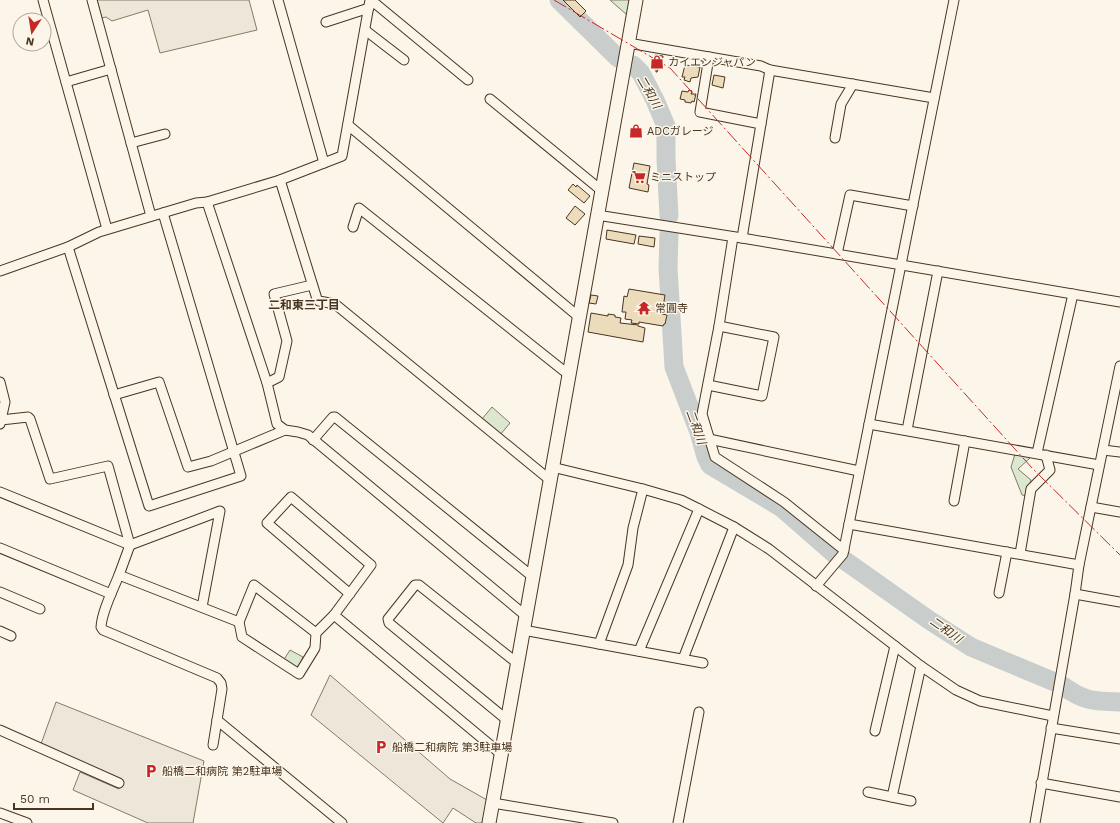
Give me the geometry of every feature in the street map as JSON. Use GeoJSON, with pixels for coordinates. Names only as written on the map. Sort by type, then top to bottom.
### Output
{"type":"FeatureCollection","features":[{"type":"Feature","properties":{"kind":"street"},"geometry":{"type":"LineString","coordinates":[[43,0],[107,229]]}},
{"type":"Feature","properties":{"kind":"street"},"geometry":{"type":"LineString","coordinates":[[92,0],[151,216]]}},
{"type":"Feature","properties":{"kind":"street"},"geometry":{"type":"LineString","coordinates":[[278,0],[324,163]]}},
{"type":"Feature","properties":{"kind":"street"},"geometry":{"type":"LineString","coordinates":[[489,823],[636,0]]}},
{"type":"Feature","properties":{"kind":"street"},"geometry":{"type":"LineString","coordinates":[[816,586],[841,555],[870,424],[954,0]]}},
{"type":"Feature","properties":{"kind":"street"},"geometry":{"type":"LineString","coordinates":[[326,22],[370,3]]}},
{"type":"Feature","properties":{"kind":"street"},"geometry":{"type":"LineString","coordinates":[[0,271],[68,247],[107,229],[196,203],[208,202],[280,180],[342,156],[370,3]]}},
{"type":"Feature","properties":{"kind":"street"},"geometry":{"type":"LineString","coordinates":[[370,3],[468,80]]}},
{"type":"Feature","properties":{"kind":"street"},"geometry":{"type":"LineString","coordinates":[[365,30],[404,60]]}},
{"type":"Feature","properties":{"kind":"street"},"geometry":{"type":"LineString","coordinates":[[628,43],[762,66],[770,70],[934,98]]}},
{"type":"Feature","properties":{"kind":"street"},"geometry":{"type":"LineString","coordinates":[[709,57],[700,112],[761,124]]}},
{"type":"Feature","properties":{"kind":"street"},"geometry":{"type":"LineString","coordinates":[[66,82],[111,69]]}},
{"type":"Feature","properties":{"kind":"street"},"geometry":{"type":"LineString","coordinates":[[770,70],[761,124],[702,414],[715,457],[784,502],[841,555]]}},
{"type":"Feature","properties":{"kind":"street"},"geometry":{"type":"LineString","coordinates":[[835,138],[841,104],[853,84]]}},
{"type":"Feature","properties":{"kind":"street"},"geometry":{"type":"LineString","coordinates":[[490,99],[602,191]]}},
{"type":"Feature","properties":{"kind":"street"},"geometry":{"type":"LineString","coordinates":[[348,125],[579,318]]}},
{"type":"Feature","properties":{"kind":"street"},"geometry":{"type":"LineString","coordinates":[[131,143],[166,134]]}},
{"type":"Feature","properties":{"kind":"street"},"geometry":{"type":"LineString","coordinates":[[280,180],[317,299],[335,304],[550,480]]}},
{"type":"Feature","properties":{"kind":"street"},"geometry":{"type":"LineString","coordinates":[[836,254],[850,195],[913,206]]}},
{"type":"Feature","properties":{"kind":"street"},"geometry":{"type":"LineString","coordinates":[[208,202],[267,383],[277,424],[285,430],[308,435],[526,616]]}},
{"type":"Feature","properties":{"kind":"street"},"geometry":{"type":"LineString","coordinates":[[353,227],[359,208],[569,375]]}},
{"type":"Feature","properties":{"kind":"street"},"geometry":{"type":"LineString","coordinates":[[68,247],[149,506],[241,476],[163,213]]}},
{"type":"Feature","properties":{"kind":"street"},"geometry":{"type":"LineString","coordinates":[[597,215],[901,264],[1120,302]]}},
{"type":"Feature","properties":{"kind":"street"},"geometry":{"type":"LineString","coordinates":[[907,430],[938,271]]}},
{"type":"Feature","properties":{"kind":"street"},"geometry":{"type":"LineString","coordinates":[[267,383],[279,377],[287,341],[274,294],[312,285]]}},
{"type":"Feature","properties":{"kind":"street"},"geometry":{"type":"LineString","coordinates":[[1020,554],[1031,488],[1050,470],[1041,454],[1073,294]]}},
{"type":"Feature","properties":{"kind":"street"},"geometry":{"type":"LineString","coordinates":[[708,385],[762,396],[774,337],[719,326]]}},
{"type":"Feature","properties":{"kind":"street"},"geometry":{"type":"LineString","coordinates":[[1034,823],[1059,689],[1079,565],[1120,366]]}},
{"type":"Feature","properties":{"kind":"street"},"geometry":{"type":"LineString","coordinates":[[0,382],[5,402],[1,422],[28,417],[30,419],[50,479],[108,466],[130,545],[101,621],[101,627],[104,630],[217,678],[221,683],[222,689],[213,746]]}},
{"type":"Feature","properties":{"kind":"street"},"geometry":{"type":"LineString","coordinates":[[114,395],[159,382],[188,467],[211,460],[285,430]]}},
{"type":"Feature","properties":{"kind":"street"},"geometry":{"type":"LineString","coordinates":[[313,440],[333,417],[335,417],[533,577]]}},
{"type":"Feature","properties":{"kind":"street"},"geometry":{"type":"LineString","coordinates":[[870,424],[1099,465]]}},
{"type":"Feature","properties":{"kind":"street"},"geometry":{"type":"LineString","coordinates":[[709,439],[859,471]]}},
{"type":"Feature","properties":{"kind":"street"},"geometry":{"type":"LineString","coordinates":[[954,501],[965,440]]}},
{"type":"Feature","properties":{"kind":"street"},"geometry":{"type":"LineString","coordinates":[[1103,450],[1120,452]]}},
{"type":"Feature","properties":{"kind":"street"},"geometry":{"type":"LineString","coordinates":[[552,467],[643,489],[681,500],[700,509],[734,527],[769,549],[921,666],[956,690],[980,701],[1053,716]]}},
{"type":"Feature","properties":{"kind":"street"},"geometry":{"type":"LineString","coordinates":[[599,644],[628,565],[633,528],[643,489]]}},
{"type":"Feature","properties":{"kind":"street"},"geometry":{"type":"LineString","coordinates":[[0,492],[130,545],[220,511],[202,607]]}},
{"type":"Feature","properties":{"kind":"street"},"geometry":{"type":"LineString","coordinates":[[316,633],[254,585],[239,622],[242,637],[299,674],[315,648],[316,633],[334,615],[350,594],[371,565],[290,497],[267,523],[350,594]]}},
{"type":"Feature","properties":{"kind":"street"},"geometry":{"type":"LineString","coordinates":[[1091,507],[1120,512]]}},
{"type":"Feature","properties":{"kind":"street"},"geometry":{"type":"LineString","coordinates":[[639,651],[700,509]]}},
{"type":"Feature","properties":{"kind":"street"},"geometry":{"type":"LineString","coordinates":[[848,524],[1079,565]]}},
{"type":"Feature","properties":{"kind":"street"},"geometry":{"type":"LineString","coordinates":[[683,659],[734,527]]}},
{"type":"Feature","properties":{"kind":"street"},"geometry":{"type":"LineString","coordinates":[[0,548],[111,594]]}},
{"type":"Feature","properties":{"kind":"street"},"geometry":{"type":"LineString","coordinates":[[999,594],[1007,552]]}},
{"type":"Feature","properties":{"kind":"street"},"geometry":{"type":"LineString","coordinates":[[119,575],[239,622]]}},
{"type":"Feature","properties":{"kind":"street"},"geometry":{"type":"LineString","coordinates":[[507,720],[389,623],[388,619],[415,585],[419,585],[517,662]]}},
{"type":"Feature","properties":{"kind":"street"},"geometry":{"type":"LineString","coordinates":[[0,592],[40,609]]}},
{"type":"Feature","properties":{"kind":"street"},"geometry":{"type":"LineString","coordinates":[[1075,594],[1120,602]]}},
{"type":"Feature","properties":{"kind":"street"},"geometry":{"type":"LineString","coordinates":[[334,615],[501,754]]}},
{"type":"Feature","properties":{"kind":"street"},"geometry":{"type":"LineString","coordinates":[[523,630],[703,663]]}},
{"type":"Feature","properties":{"kind":"street"},"geometry":{"type":"LineString","coordinates":[[0,631],[11,636]]}},
{"type":"Feature","properties":{"kind":"street"},"geometry":{"type":"LineString","coordinates":[[875,731],[895,646]]}},
{"type":"Feature","properties":{"kind":"street"},"geometry":{"type":"LineString","coordinates":[[892,797],[921,666]]}},
{"type":"Feature","properties":{"kind":"street"},"geometry":{"type":"LineString","coordinates":[[678,823],[699,712]]}},
{"type":"Feature","properties":{"kind":"street"},"geometry":{"type":"LineString","coordinates":[[217,720],[342,823]]}},
{"type":"Feature","properties":{"kind":"street"},"geometry":{"type":"LineString","coordinates":[[1051,728],[1120,739]]}},
{"type":"Feature","properties":{"kind":"street"},"geometry":{"type":"LineString","coordinates":[[0,730],[119,783]]}},
{"type":"Feature","properties":{"kind":"street"},"geometry":{"type":"LineString","coordinates":[[1041,783],[1120,797]]}},
{"type":"Feature","properties":{"kind":"street"},"geometry":{"type":"LineString","coordinates":[[868,792],[911,801]]}},
{"type":"Feature","properties":{"kind":"street"},"geometry":{"type":"LineString","coordinates":[[493,803],[613,823]]}},
{"type":"Feature","properties":{"kind":"street"},"geometry":{"type":"LineString","coordinates":[[0,813],[27,823]]}},
{"type":"Feature","properties":{"kind":"green space"},"geometry":{"type":"Polygon","coordinates":[[[610,0],[630,0],[627,15],[610,0]]]}},
{"type":"Feature","properties":{"kind":"green space"},"geometry":{"type":"Polygon","coordinates":[[[492,407],[510,423],[500,435],[482,419],[492,407]]]}},
{"type":"Feature","properties":{"kind":"green space"},"geometry":{"type":"Polygon","coordinates":[[[1015,454],[1031,457],[1018,469],[1031,480],[1027,496],[1022,495],[1011,467],[1015,454]]]}},
{"type":"Feature","properties":{"kind":"green space"},"geometry":{"type":"Polygon","coordinates":[[[290,650],[303,657],[299,666],[294,667],[283,661],[290,650]]]}},
{"type":"Feature","properties":{"kind":"shaded area"},"geometry":{"type":"Polygon","coordinates":[[[97,0],[249,0],[257,30],[160,53],[148,10],[112,21],[106,17],[102,18],[97,0]]]}},
{"type":"Feature","properties":{"kind":"shaded area","name":"船橋二和病院 第3駐車場"},"geometry":{"type":"Polygon","coordinates":[[[330,675],[450,779],[487,800],[482,823],[476,823],[453,808],[443,823],[311,715],[330,675]]]}},
{"type":"Feature","properties":{"kind":"shaded area","name":"船橋二和病院 第2駐車場"},"geometry":{"type":"Polygon","coordinates":[[[56,702],[204,761],[193,823],[148,823],[73,790],[80,772],[119,789],[123,781],[41,744],[56,702]]]}},
{"type":"Feature","properties":{"kind":"building"},"geometry":{"type":"Polygon","coordinates":[[[563,0],[575,0],[586,11],[580,17],[563,0]]]}},
{"type":"Feature","properties":{"kind":"building"},"geometry":{"type":"Polygon","coordinates":[[[655,55],[663,56],[662,65],[660,65],[657,72],[656,67],[653,66],[655,55]]]}},
{"type":"Feature","properties":{"kind":"building"},"geometry":{"type":"Polygon","coordinates":[[[685,65],[700,67],[698,77],[691,78],[690,82],[684,80],[685,77],[682,77],[685,65]]]}},
{"type":"Feature","properties":{"kind":"building"},"geometry":{"type":"Polygon","coordinates":[[[714,75],[725,77],[723,88],[712,85],[714,75]]]}},
{"type":"Feature","properties":{"kind":"building"},"geometry":{"type":"Polygon","coordinates":[[[689,90],[692,91],[691,94],[696,94],[694,102],[692,101],[691,103],[680,99],[682,91],[688,92],[689,90]]]}},
{"type":"Feature","properties":{"kind":"building"},"geometry":{"type":"Polygon","coordinates":[[[634,163],[650,166],[647,184],[649,185],[648,192],[629,188],[634,163]]]}},
{"type":"Feature","properties":{"kind":"building"},"geometry":{"type":"Polygon","coordinates":[[[573,184],[576,187],[577,185],[590,196],[584,203],[568,190],[573,184]]]}},
{"type":"Feature","properties":{"kind":"building"},"geometry":{"type":"Polygon","coordinates":[[[575,206],[585,214],[575,225],[566,218],[575,206]]]}},
{"type":"Feature","properties":{"kind":"building"},"geometry":{"type":"Polygon","coordinates":[[[607,230],[636,235],[634,244],[606,239],[607,230]]]}},
{"type":"Feature","properties":{"kind":"building"},"geometry":{"type":"Polygon","coordinates":[[[639,236],[655,238],[654,247],[638,244],[639,236]]]}},
{"type":"Feature","properties":{"kind":"building"},"geometry":{"type":"Polygon","coordinates":[[[629,289],[665,295],[662,314],[667,315],[663,326],[639,322],[639,324],[631,323],[632,320],[625,319],[626,312],[622,312],[624,296],[627,297],[629,289]]]}},
{"type":"Feature","properties":{"kind":"building"},"geometry":{"type":"Polygon","coordinates":[[[591,295],[598,296],[596,304],[589,303],[591,295]]]}},
{"type":"Feature","properties":{"kind":"building"},"geometry":{"type":"Polygon","coordinates":[[[591,313],[608,316],[608,314],[615,315],[615,317],[621,318],[620,323],[638,325],[645,328],[643,342],[588,332],[591,313]]]}},
{"type":"Feature","properties":{"kind":"waterway","name":"二和川"},"geometry":{"type":"LineString","coordinates":[[559,0],[618,58]]}},
{"type":"Feature","properties":{"kind":"waterway","name":"二和川"},"geometry":{"type":"LineString","coordinates":[[633,65],[641,73],[666,126],[669,216]]}},
{"type":"Feature","properties":{"kind":"waterway","name":"二和川"},"geometry":{"type":"LineString","coordinates":[[669,233],[668,268],[674,367],[710,465],[782,508],[838,557]]}},
{"type":"Feature","properties":{"kind":"waterway","name":"二和川"},"geometry":{"type":"LineString","coordinates":[[844,560],[929,620],[971,647],[1057,683]]}},
{"type":"Feature","properties":{"kind":"waterway","name":"二和川"},"geometry":{"type":"LineString","coordinates":[[1063,686],[1090,700],[1120,702]]}},
{"type":"Feature","properties":{"kind":"power"},"geometry":{"type":"LineString","coordinates":[[554,0],[670,68],[1033,469],[1120,555]]}},
{"type":"Feature","properties":{"kind":"place","name":"カイエンジャパン"},"geometry":{"type":"Point","coordinates":[657,62]}},
{"type":"Feature","properties":{"kind":"place","name":"ADCガレージ"},"geometry":{"type":"Point","coordinates":[636,131]}},
{"type":"Feature","properties":{"kind":"place","name":"ミニストップ"},"geometry":{"type":"Point","coordinates":[639,177]}},
{"type":"Feature","properties":{"kind":"place","name":"常圓寺"},"geometry":{"type":"Point","coordinates":[644,308]}},
{"type":"Feature","properties":{"kind":"place","name":"船橋二和病院 第3駐車場"},"geometry":{"type":"Point","coordinates":[381,747]}},
{"type":"Feature","properties":{"kind":"place","name":"船橋二和病院 第2駐車場"},"geometry":{"type":"Point","coordinates":[151,771]}},
{"type":"Feature","properties":{"kind":"district","name":"二和東三丁目"},"geometry":{"type":"Point","coordinates":[304,305]}}]}
